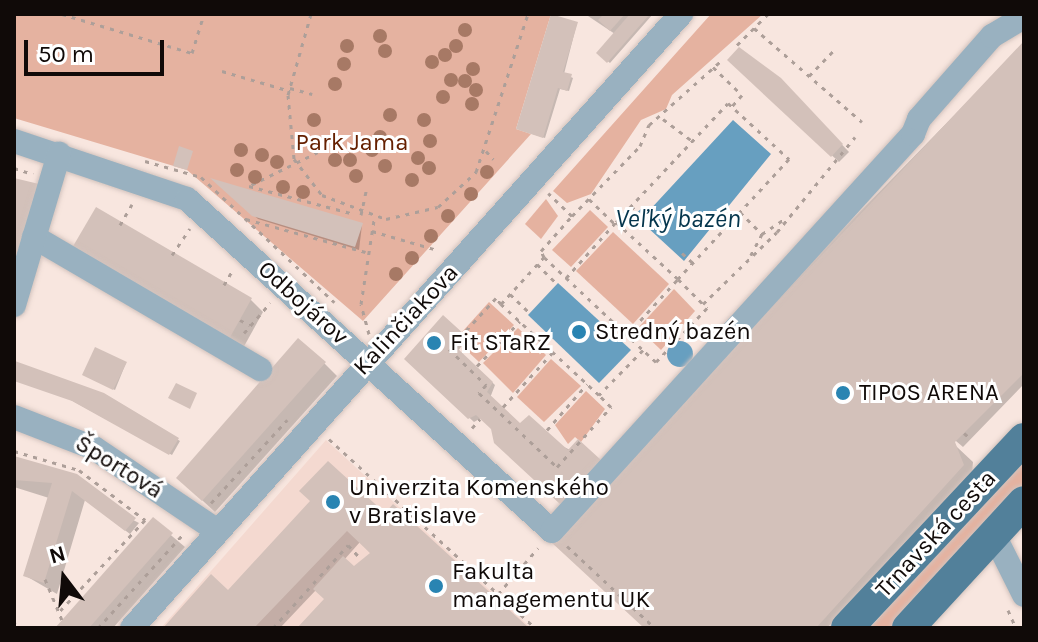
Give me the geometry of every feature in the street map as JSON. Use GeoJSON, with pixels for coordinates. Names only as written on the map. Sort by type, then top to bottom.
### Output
{"type":"FeatureCollection","features":[{"type":"Feature","properties":{"kind":"main road","name":"Trnavská cesta"},"geometry":{"type":"LineString","coordinates":[[847,628],[1024,439]]}},
{"type":"Feature","properties":{"kind":"main road","name":"Trnavská cesta"},"geometry":{"type":"LineString","coordinates":[[908,628],[1024,502]]}},
{"type":"Feature","properties":{"kind":"street","name":"Kalinčiakova"},"geometry":{"type":"LineString","coordinates":[[132,628],[207,524],[301,421],[368,363],[681,14]]}},
{"type":"Feature","properties":{"kind":"street"},"geometry":{"type":"LineString","coordinates":[[554,534],[913,134],[919,119],[992,36],[1024,17]]}},
{"type":"Feature","properties":{"kind":"street","name":"Odbojárov"},"geometry":{"type":"LineString","coordinates":[[14,141],[187,199],[554,534]]}},
{"type":"Feature","properties":{"kind":"street"},"geometry":{"type":"LineString","coordinates":[[14,305],[59,154]]}},
{"type":"Feature","properties":{"kind":"street"},"geometry":{"type":"LineString","coordinates":[[34,237],[260,369]]}},
{"type":"Feature","properties":{"kind":"street","name":"Športová"},"geometry":{"type":"LineString","coordinates":[[14,417],[94,448],[207,524]]}},
{"type":"Feature","properties":{"kind":"street"},"geometry":{"type":"LineString","coordinates":[[994,535],[1015,601]]}},
{"type":"Feature","properties":{"kind":"path"},"geometry":{"type":"LineString","coordinates":[[62,14],[192,53],[204,14]]}},
{"type":"Feature","properties":{"kind":"path"},"geometry":{"type":"LineString","coordinates":[[311,14],[290,90],[287,132],[297,164],[322,195],[361,215]]}},
{"type":"Feature","properties":{"kind":"path"},"geometry":{"type":"LineString","coordinates":[[318,152],[249,186],[374,219],[412,216],[449,200],[486,151],[528,14]]}},
{"type":"Feature","properties":{"kind":"path"},"geometry":{"type":"LineString","coordinates":[[737,45],[768,14]]}},
{"type":"Feature","properties":{"kind":"path"},"geometry":{"type":"LineString","coordinates":[[754,28],[862,122]]}},
{"type":"Feature","properties":{"kind":"path"},"geometry":{"type":"LineString","coordinates":[[809,76],[836,48]]}},
{"type":"Feature","properties":{"kind":"path"},"geometry":{"type":"LineString","coordinates":[[723,59],[663,119],[649,125],[640,146],[541,251],[656,362],[703,304],[784,219],[855,137]]}},
{"type":"Feature","properties":{"kind":"path"},"geometry":{"type":"LineString","coordinates":[[566,278],[692,141],[742,95],[713,67]]}},
{"type":"Feature","properties":{"kind":"path"},"geometry":{"type":"LineString","coordinates":[[222,71],[312,94]]}},
{"type":"Feature","properties":{"kind":"path"},"geometry":{"type":"LineString","coordinates":[[627,335],[789,159],[732,106]]}},
{"type":"Feature","properties":{"kind":"path"},"geometry":{"type":"LineString","coordinates":[[663,119],[692,141]]}},
{"type":"Feature","properties":{"kind":"path"},"geometry":{"type":"LineString","coordinates":[[486,151],[493,159]]}},
{"type":"Feature","properties":{"kind":"path"},"geometry":{"type":"LineString","coordinates":[[14,168],[52,179]]}},
{"type":"Feature","properties":{"kind":"path"},"geometry":{"type":"LineString","coordinates":[[545,190],[572,216]]}},
{"type":"Feature","properties":{"kind":"path"},"geometry":{"type":"LineString","coordinates":[[361,215],[366,191]]}},
{"type":"Feature","properties":{"kind":"path"},"geometry":{"type":"LineString","coordinates":[[120,197],[145,205]]}},
{"type":"Feature","properties":{"kind":"path"},"geometry":{"type":"LineString","coordinates":[[589,199],[703,304]]}},
{"type":"Feature","properties":{"kind":"path"},"geometry":{"type":"LineString","coordinates":[[120,225],[133,201]]}},
{"type":"Feature","properties":{"kind":"path"},"geometry":{"type":"LineString","coordinates":[[631,206],[642,216]]}},
{"type":"Feature","properties":{"kind":"path"},"geometry":{"type":"LineString","coordinates":[[740,212],[762,234]]}},
{"type":"Feature","properties":{"kind":"path"},"geometry":{"type":"LineString","coordinates":[[181,217],[202,236]]}},
{"type":"Feature","properties":{"kind":"path"},"geometry":{"type":"LineString","coordinates":[[245,218],[366,252]]}},
{"type":"Feature","properties":{"kind":"path"},"geometry":{"type":"LineString","coordinates":[[369,334],[361,304],[366,252],[374,219]]}},
{"type":"Feature","properties":{"kind":"path"},"geometry":{"type":"LineString","coordinates":[[751,255],[762,234],[784,219]]}},
{"type":"Feature","properties":{"kind":"path"},"geometry":{"type":"LineString","coordinates":[[172,255],[191,226]]}},
{"type":"Feature","properties":{"kind":"path"},"geometry":{"type":"LineString","coordinates":[[372,231],[434,249]]}},
{"type":"Feature","properties":{"kind":"path"},"geometry":{"type":"LineString","coordinates":[[682,253],[693,263]]}},
{"type":"Feature","properties":{"kind":"path"},"geometry":{"type":"LineString","coordinates":[[501,304],[544,257]]}},
{"type":"Feature","properties":{"kind":"path"},"geometry":{"type":"LineString","coordinates":[[537,264],[557,284]]}},
{"type":"Feature","properties":{"kind":"path"},"geometry":{"type":"LineString","coordinates":[[224,285],[235,266],[244,275]]}},
{"type":"Feature","properties":{"kind":"path"},"geometry":{"type":"LineString","coordinates":[[263,292],[281,309]]}},
{"type":"Feature","properties":{"kind":"path"},"geometry":{"type":"LineString","coordinates":[[510,294],[530,313]]}},
{"type":"Feature","properties":{"kind":"path"},"geometry":{"type":"LineString","coordinates":[[496,298],[501,304],[611,407],[557,467],[479,393],[486,385],[449,349],[496,298]]}},
{"type":"Feature","properties":{"kind":"path"},"geometry":{"type":"LineString","coordinates":[[236,342],[272,301]]}},
{"type":"Feature","properties":{"kind":"path"},"geometry":{"type":"LineString","coordinates":[[240,320],[250,325]]}},
{"type":"Feature","properties":{"kind":"path"},"geometry":{"type":"LineString","coordinates":[[477,366],[520,321]]}},
{"type":"Feature","properties":{"kind":"path"},"geometry":{"type":"LineString","coordinates":[[599,395],[643,350]]}},
{"type":"Feature","properties":{"kind":"path"},"geometry":{"type":"LineString","coordinates":[[503,407],[553,352]]}},
{"type":"Feature","properties":{"kind":"path"},"geometry":{"type":"LineString","coordinates":[[547,430],[587,384]]}},
{"type":"Feature","properties":{"kind":"path"},"geometry":{"type":"LineString","coordinates":[[98,628],[207,524],[301,421],[535,628]]}},
{"type":"Feature","properties":{"kind":"path"},"geometry":{"type":"LineString","coordinates":[[964,433],[971,439]]}},
{"type":"Feature","properties":{"kind":"path"},"geometry":{"type":"LineString","coordinates":[[14,451],[79,470],[145,520],[59,612]]}},
{"type":"Feature","properties":{"kind":"path"},"geometry":{"type":"LineString","coordinates":[[498,594],[554,534],[655,628]]}},
{"type":"Feature","properties":{"kind":"path"},"geometry":{"type":"LineString","coordinates":[[273,628],[348,545],[361,559]]}},
{"type":"Feature","properties":{"kind":"path"},"geometry":{"type":"LineString","coordinates":[[45,579],[62,620]]}},
{"type":"Feature","properties":{"kind":"path"},"geometry":{"type":"LineString","coordinates":[[1015,601],[1016,628]]}},
{"type":"Feature","properties":{"kind":"path"},"geometry":{"type":"LineString","coordinates":[[14,620],[16,628]]}},
{"type":"Feature","properties":{"kind":"shaded area","name":"Univerzita Komenského v Bratislave"},"geometry":{"type":"Polygon","coordinates":[[[326,440],[531,628],[161,628],[326,440]]]}},
{"type":"Feature","properties":{"kind":"green space","name":"Park Jama"},"geometry":{"type":"Polygon","coordinates":[[[14,14],[551,14],[516,129],[531,134],[363,321],[187,170],[14,118],[14,14]]]}},
{"type":"Feature","properties":{"kind":"green space"},"geometry":{"type":"Polygon","coordinates":[[[711,14],[763,14],[672,95],[666,109],[641,120],[591,194],[567,203],[553,191],[711,14]]]}},
{"type":"Feature","properties":{"kind":"green space"},"geometry":{"type":"Polygon","coordinates":[[[546,199],[558,216],[541,239],[525,224],[546,199]]]}},
{"type":"Feature","properties":{"kind":"green space"},"geometry":{"type":"Polygon","coordinates":[[[590,210],[608,227],[571,267],[552,250],[590,210]]]}},
{"type":"Feature","properties":{"kind":"green space"},"geometry":{"type":"Polygon","coordinates":[[[613,232],[669,284],[633,324],[576,271],[613,232]]]}},
{"type":"Feature","properties":{"kind":"green space"},"geometry":{"type":"Polygon","coordinates":[[[674,289],[695,311],[661,350],[638,328],[674,289]]]}},
{"type":"Feature","properties":{"kind":"green space"},"geometry":{"type":"Polygon","coordinates":[[[489,302],[514,325],[479,362],[461,345],[468,338],[462,332],[489,302]]]}},
{"type":"Feature","properties":{"kind":"green space"},"geometry":{"type":"Polygon","coordinates":[[[518,328],[546,355],[513,393],[483,363],[518,328]]]}},
{"type":"Feature","properties":{"kind":"green space"},"geometry":{"type":"Polygon","coordinates":[[[551,359],[581,386],[544,422],[517,397],[551,359]]]}},
{"type":"Feature","properties":{"kind":"green space"},"geometry":{"type":"Polygon","coordinates":[[[586,391],[605,409],[581,442],[575,437],[568,444],[555,425],[586,391]]]}},
{"type":"Feature","properties":{"kind":"green space"},"geometry":{"type":"Polygon","coordinates":[[[1024,456],[1024,484],[890,628],[870,628],[1024,456]]]}},
{"type":"Feature","properties":{"kind":"water","name":"Veľký bazén"},"geometry":{"type":"Polygon","coordinates":[[[733,120],[771,154],[684,261],[634,215],[641,209],[646,214],[733,120]]]}},
{"type":"Feature","properties":{"kind":"water","name":"Stredný bazén"},"geometry":{"type":"Polygon","coordinates":[[[558,283],[631,350],[599,383],[528,315],[558,283]]]}},
{"type":"Feature","properties":{"kind":"water"},"geometry":{"type":"Polygon","coordinates":[[[680,341],[690,344],[693,354],[690,364],[680,367],[670,364],[667,354],[670,344],[680,341]]]}},
{"type":"Feature","properties":{"kind":"building"},"geometry":{"type":"Polygon","coordinates":[[[551,14],[578,22],[563,72],[572,74],[567,91],[558,88],[543,138],[516,129],[551,14]]]}},
{"type":"Feature","properties":{"kind":"building"},"geometry":{"type":"Polygon","coordinates":[[[604,14],[625,14],[610,31],[598,20],[604,14]]]}},
{"type":"Feature","properties":{"kind":"building"},"geometry":{"type":"Polygon","coordinates":[[[630,14],[650,14],[607,63],[596,53],[630,14]]]}},
{"type":"Feature","properties":{"kind":"building","name":"TIPOS ARENA"},"geometry":{"type":"Polygon","coordinates":[[[1024,41],[1024,373],[955,442],[964,465],[816,628],[644,628],[551,542],[1024,41]]]}},
{"type":"Feature","properties":{"kind":"building"},"geometry":{"type":"Polygon","coordinates":[[[739,47],[781,78],[843,144],[831,157],[727,60],[739,47]]]}},
{"type":"Feature","properties":{"kind":"building"},"geometry":{"type":"Polygon","coordinates":[[[179,146],[193,151],[187,170],[173,166],[179,146]]]}},
{"type":"Feature","properties":{"kind":"building"},"geometry":{"type":"Polygon","coordinates":[[[14,178],[39,184],[15,259],[14,259],[14,178]]]}},
{"type":"Feature","properties":{"kind":"building"},"geometry":{"type":"Polygon","coordinates":[[[210,178],[363,223],[355,247],[252,216],[210,178]]]}},
{"type":"Feature","properties":{"kind":"building"},"geometry":{"type":"Polygon","coordinates":[[[96,207],[252,298],[229,339],[72,248],[96,207]]]}},
{"type":"Feature","properties":{"kind":"building"},"geometry":{"type":"Polygon","coordinates":[[[443,315],[465,335],[455,346],[493,382],[487,392],[520,423],[529,415],[568,450],[578,439],[601,460],[560,504],[494,443],[491,429],[476,415],[468,419],[404,359],[443,315]]]}},
{"type":"Feature","properties":{"kind":"building"},"geometry":{"type":"Polygon","coordinates":[[[298,338],[326,362],[202,501],[176,478],[298,338]]]}},
{"type":"Feature","properties":{"kind":"building"},"geometry":{"type":"Polygon","coordinates":[[[95,347],[127,362],[113,390],[82,375],[95,347]]]}},
{"type":"Feature","properties":{"kind":"building"},"geometry":{"type":"Polygon","coordinates":[[[15,361],[104,393],[179,438],[169,455],[72,401],[14,381],[15,361]]]}},
{"type":"Feature","properties":{"kind":"building"},"geometry":{"type":"Polygon","coordinates":[[[176,383],[197,393],[190,409],[168,398],[176,383]]]}},
{"type":"Feature","properties":{"kind":"building"},"geometry":{"type":"Polygon","coordinates":[[[14,456],[77,474],[136,518],[125,531],[72,491],[44,583],[23,576],[52,483],[14,480],[14,456]]]}},
{"type":"Feature","properties":{"kind":"building","name":"Univerzita Komenského v Bratislave"},"geometry":{"type":"Polygon","coordinates":[[[328,461],[385,513],[393,504],[529,628],[297,628],[324,599],[313,589],[343,556],[354,566],[370,553],[347,531],[254,628],[163,628],[211,574],[228,590],[310,501],[299,491],[328,461]]]}},
{"type":"Feature","properties":{"kind":"building"},"geometry":{"type":"Polygon","coordinates":[[[153,517],[173,533],[89,628],[55,628],[153,517]]]}},
{"type":"Feature","properties":{"kind":"place","name":"Stredný bazén"},"geometry":{"type":"Point","coordinates":[579,332]}},
{"type":"Feature","properties":{"kind":"place","name":"Fit STaRZ"},"geometry":{"type":"Point","coordinates":[434,343]}},
{"type":"Feature","properties":{"kind":"place","name":"TIPOS ARENA"},"geometry":{"type":"Point","coordinates":[843,393]}},
{"type":"Feature","properties":{"kind":"place","name":"Univerzita Komenského v Bratislave"},"geometry":{"type":"Point","coordinates":[333,502]}},
{"type":"Feature","properties":{"kind":"place","name":"Fakulta managementu UK"},"geometry":{"type":"Point","coordinates":[436,586]}}]}
